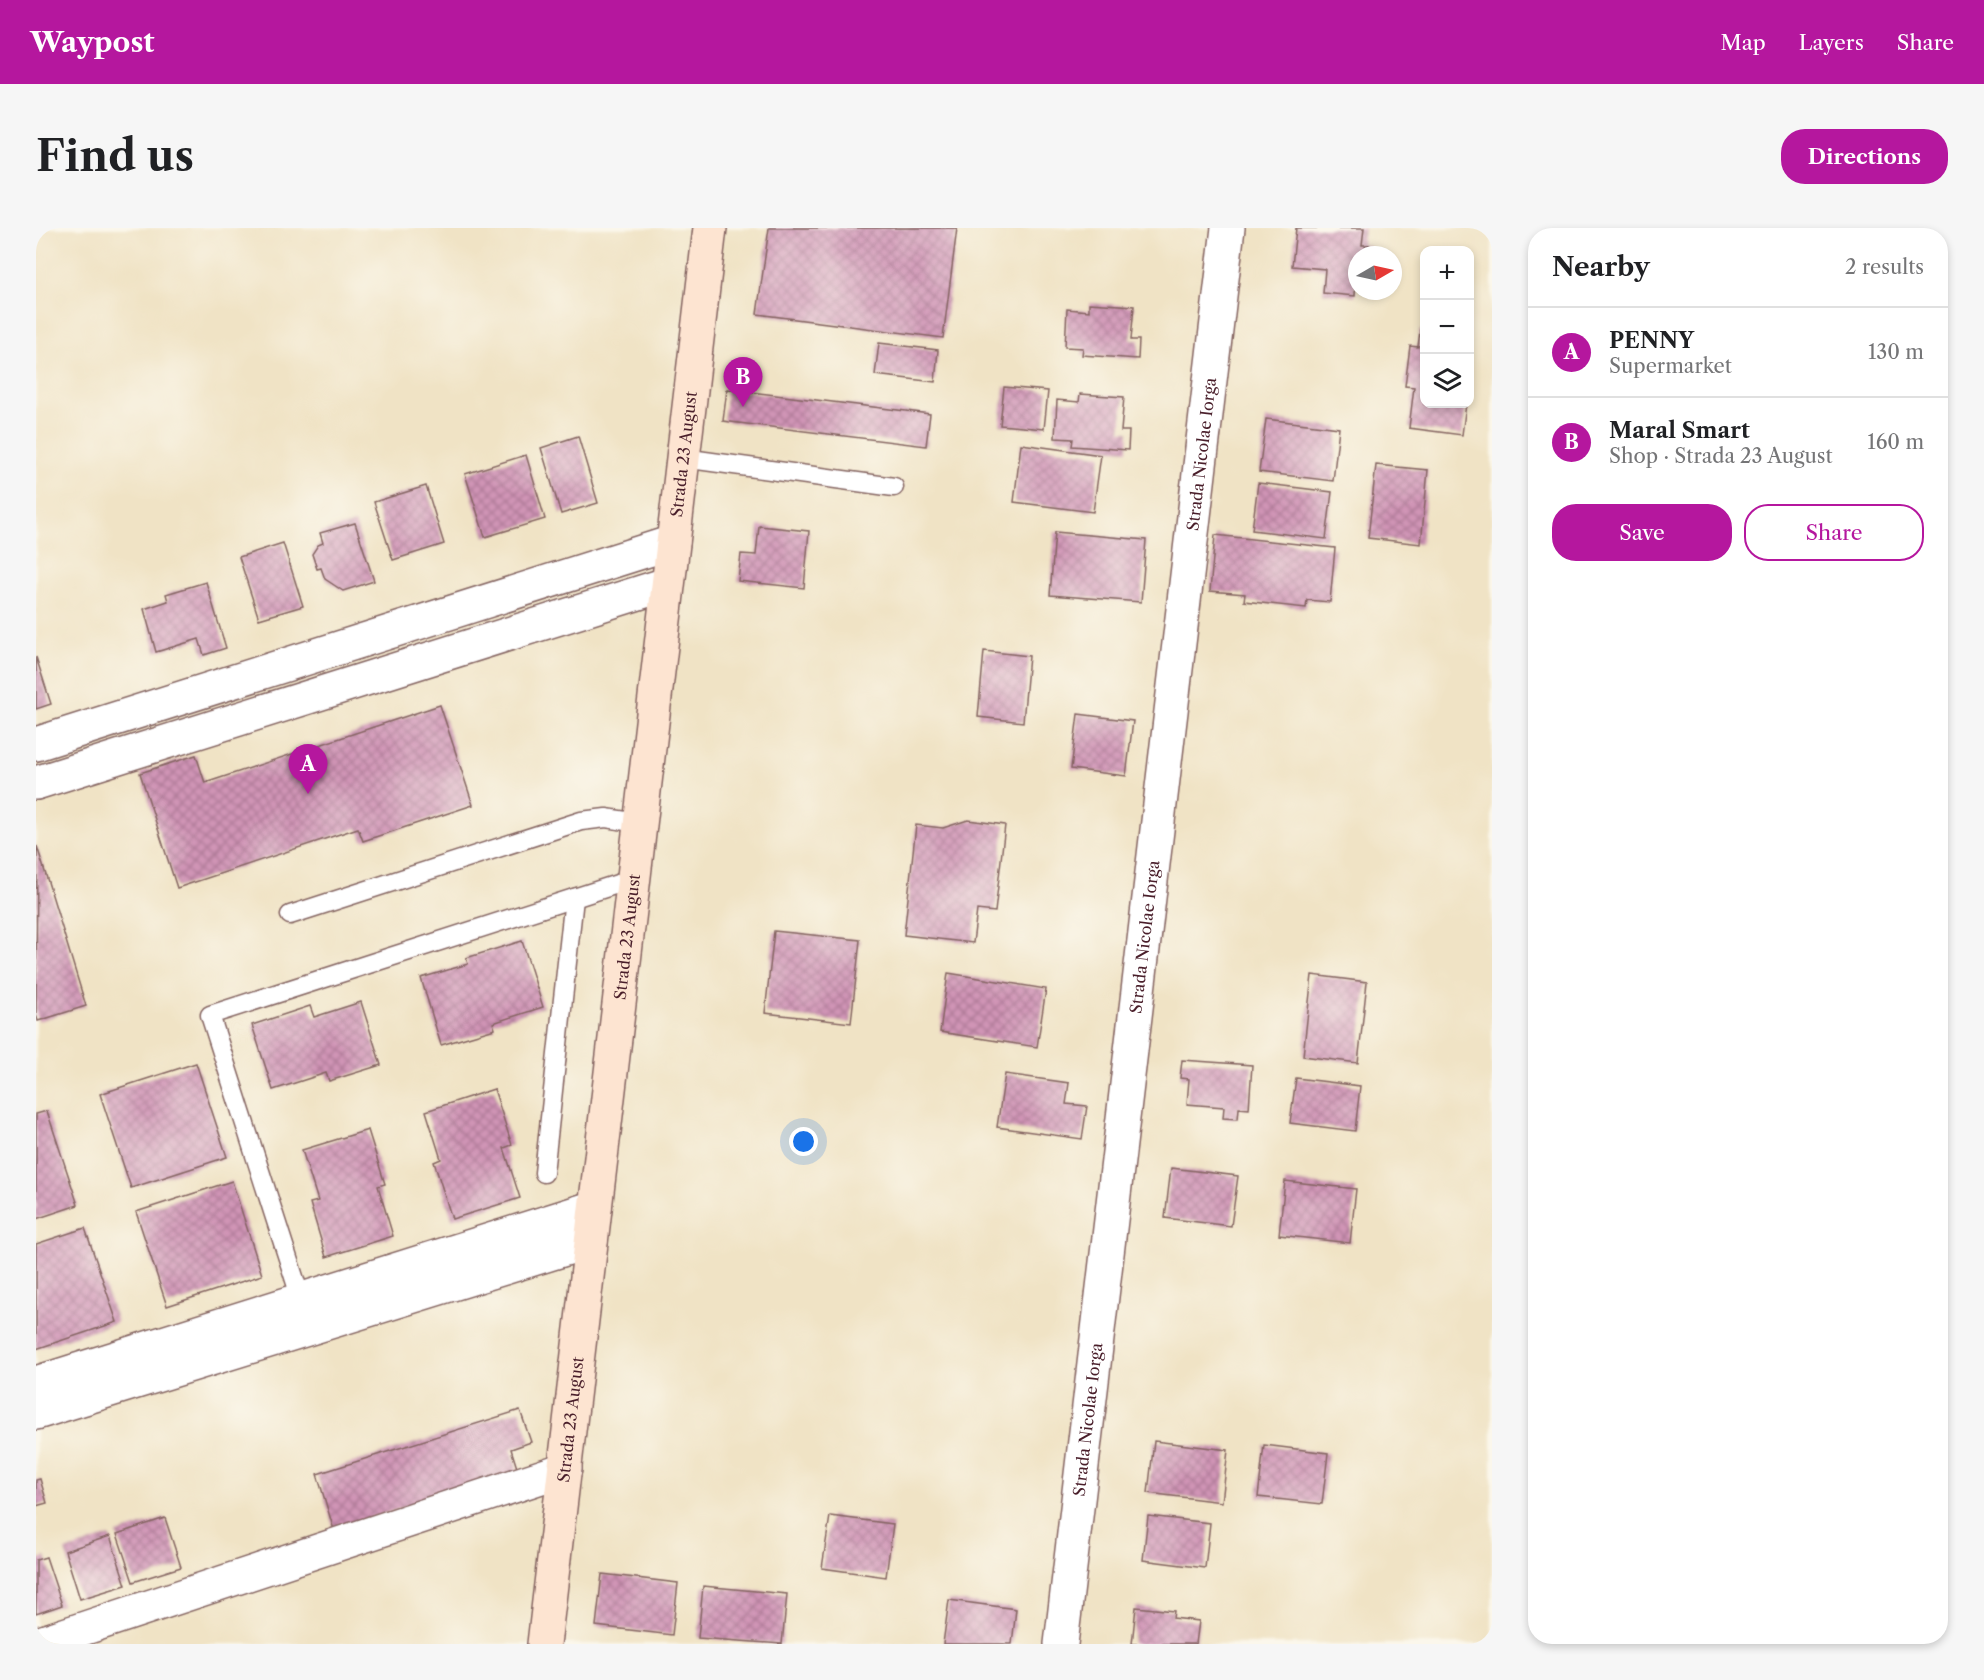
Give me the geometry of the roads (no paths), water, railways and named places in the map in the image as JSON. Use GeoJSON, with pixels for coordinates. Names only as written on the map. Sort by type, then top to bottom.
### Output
{"type":"FeatureCollection","features":[{"type":"Feature","properties":{"kind":"main road","name":"Strada 23 August"},"geometry":{"type":"LineString","coordinates":[[544,1644],[710,228]]}},
{"type":"Feature","properties":{"kind":"street","name":"Strada Nicolae Iorga"},"geometry":{"type":"LineString","coordinates":[[1061,1644],[1228,228]]}},
{"type":"Feature","properties":{"kind":"street"},"geometry":{"type":"LineString","coordinates":[[36,744],[673,542]]}},
{"type":"Feature","properties":{"kind":"street"},"geometry":{"type":"LineString","coordinates":[[36,783],[667,584]]}},
{"type":"Feature","properties":{"kind":"street"},"geometry":{"type":"LineString","coordinates":[[36,1383],[595,1207]]}},
{"type":"Feature","properties":{"kind":"street"},"geometry":{"type":"LineString","coordinates":[[36,1413],[591,1241]]}},
{"type":"Feature","properties":{"kind":"street"},"geometry":{"type":"LineString","coordinates":[[38,1644],[564,1470]]}},
{"type":"Feature","properties":{"kind":"lane"},"geometry":{"type":"LineString","coordinates":[[683,458],[894,487]]}},
{"type":"Feature","properties":{"kind":"lane"},"geometry":{"type":"LineString","coordinates":[[290,915],[581,821],[606,818],[639,823]]}},
{"type":"Feature","properties":{"kind":"lane"},"geometry":{"type":"LineString","coordinates":[[301,1299],[210,1015],[633,879]]}},
{"type":"Feature","properties":{"kind":"lane"},"geometry":{"type":"LineString","coordinates":[[544,1173],[574,898]]}},
{"type":"Feature","properties":{"kind":"place","name":"Maral Smart"},"geometry":{"type":"Point","coordinates":[743,407]}},
{"type":"Feature","properties":{"kind":"place","name":"PENNY"},"geometry":{"type":"Point","coordinates":[308,794]}}]}
